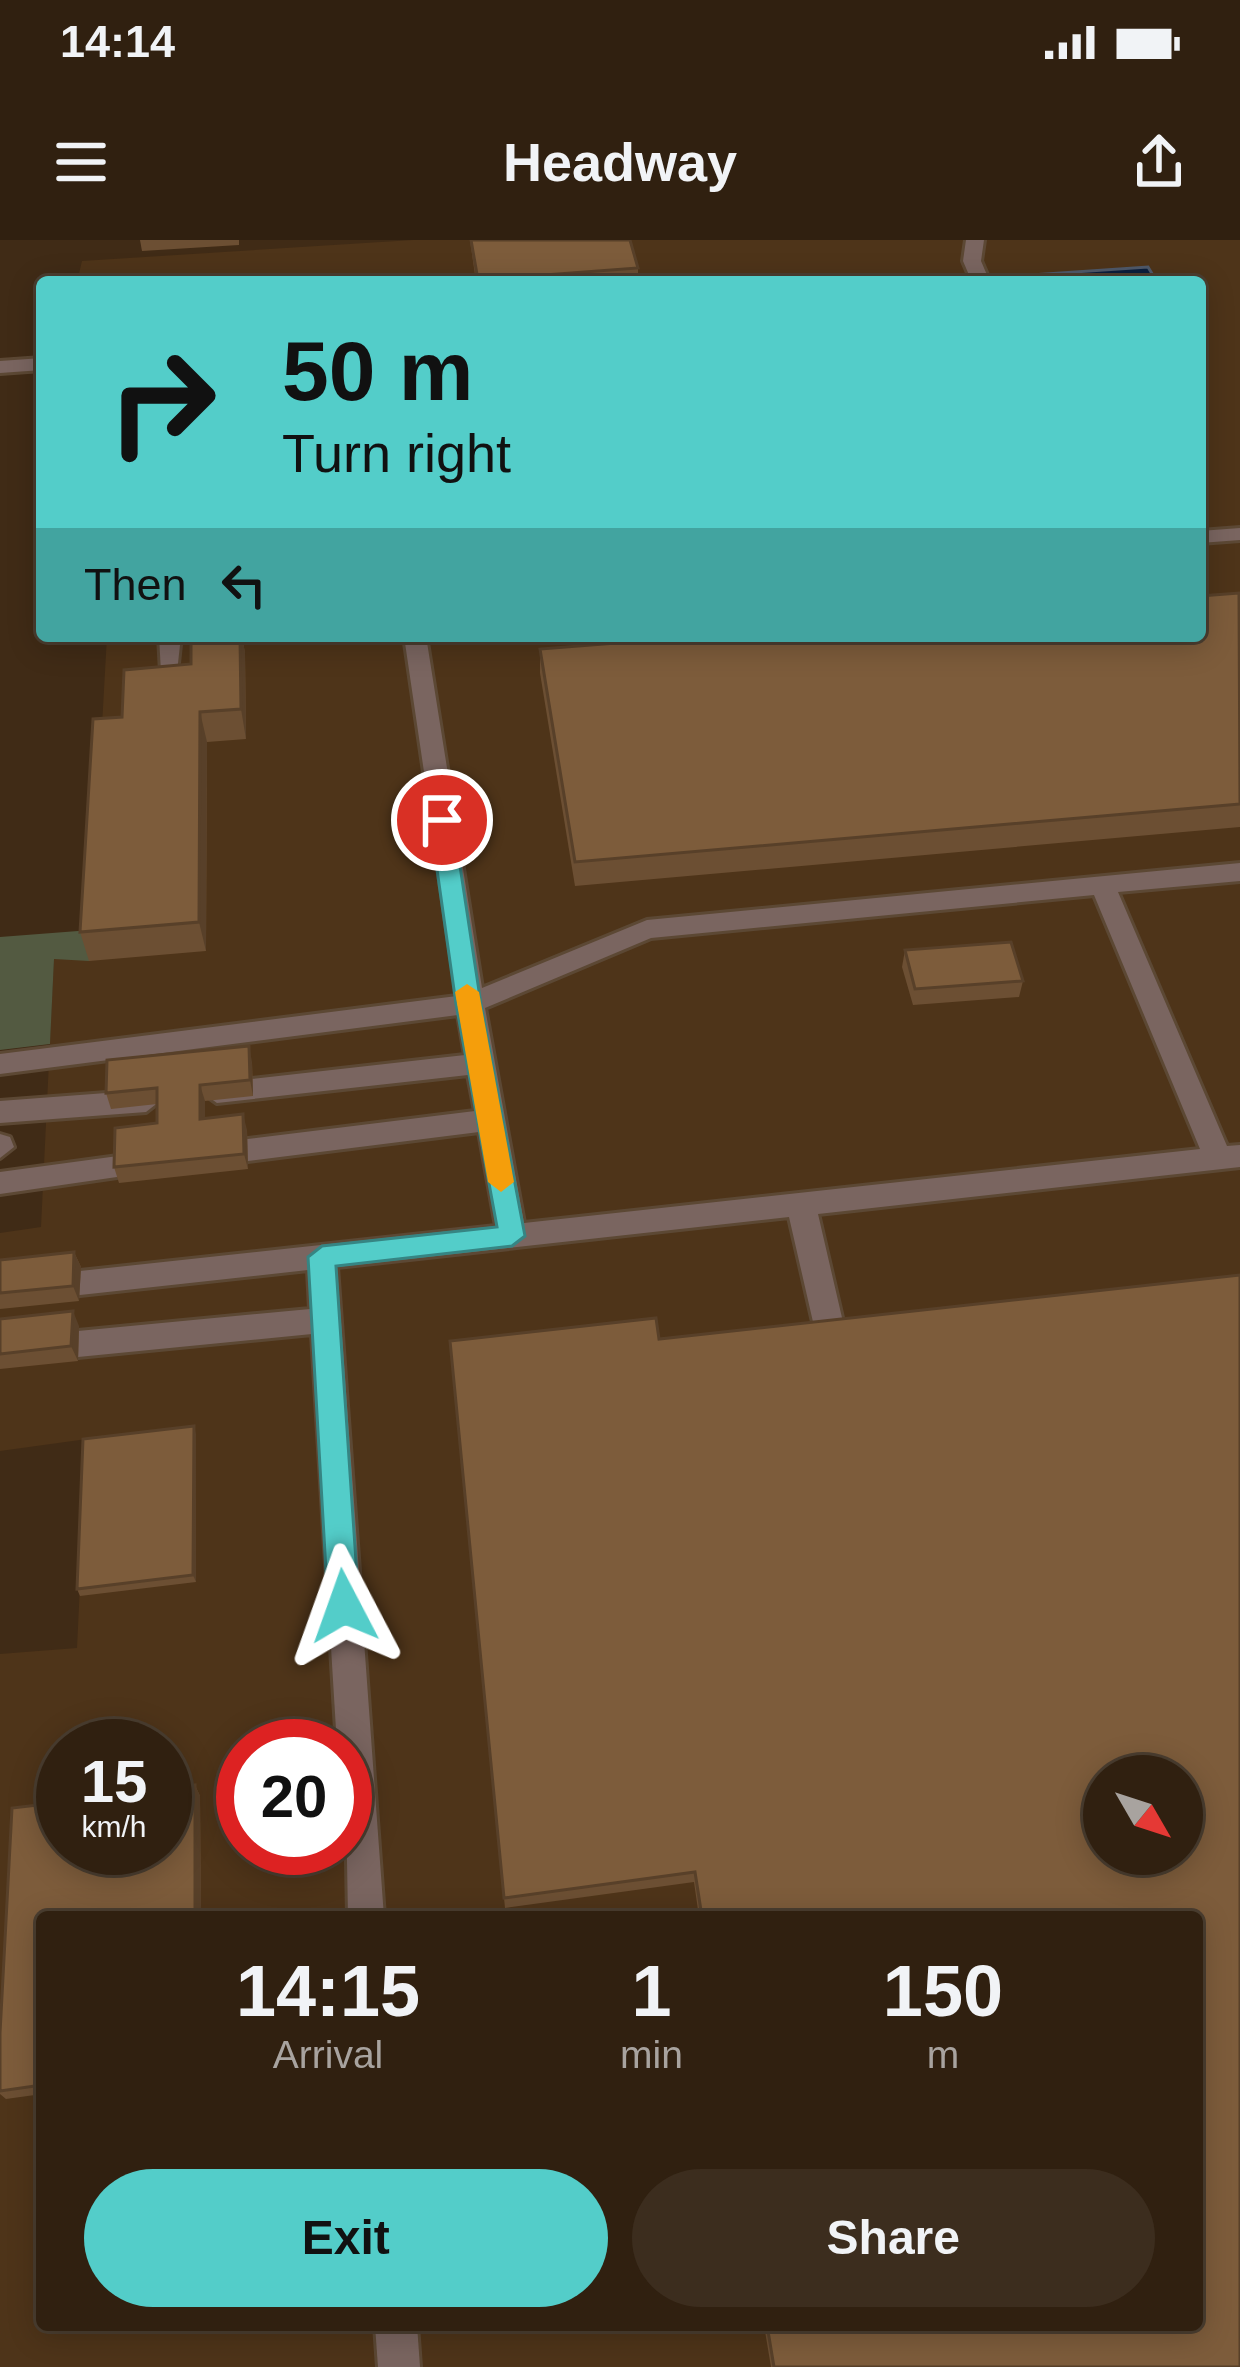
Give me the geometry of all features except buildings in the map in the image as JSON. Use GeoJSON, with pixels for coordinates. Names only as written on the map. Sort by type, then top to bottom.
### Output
{"type":"FeatureCollection","features":[{"type":"Feature","properties":{"kind":"lane"},"geometry":{"type":"LineString","coordinates":[[975,240],[972,261],[978,276]]}},
{"type":"Feature","properties":{"kind":"lane"},"geometry":{"type":"LineString","coordinates":[[0,367],[36,364]]}},
{"type":"Feature","properties":{"kind":"lane"},"geometry":{"type":"LineString","coordinates":[[1206,537],[1240,534]]}},
{"type":"Feature","properties":{"kind":"lane"},"geometry":{"type":"LineString","coordinates":[[169,667],[170,642]]}},
{"type":"Feature","properties":{"kind":"lane"},"geometry":{"type":"LineString","coordinates":[[416,642],[469,1004],[512,1236]]}},
{"type":"Feature","properties":{"kind":"lane"},"geometry":{"type":"LineString","coordinates":[[0,1064],[469,1004],[647,929],[1240,872]]}},
{"type":"Feature","properties":{"kind":"lane"},"geometry":{"type":"LineString","coordinates":[[80,1283],[1229,1157],[1103,886]]}},
{"type":"Feature","properties":{"kind":"lane"},"geometry":{"type":"LineString","coordinates":[[0,1112],[50,1112],[480,1063]]}},
{"type":"Feature","properties":{"kind":"lane"},"geometry":{"type":"LineString","coordinates":[[0,1183],[489,1120]]}},
{"type":"Feature","properties":{"kind":"lane"},"geometry":{"type":"LineString","coordinates":[[801,1204],[831,1335]]}},
{"type":"Feature","properties":{"kind":"lane"},"geometry":{"type":"LineString","coordinates":[[322,1257],[366,1911]]}},
{"type":"Feature","properties":{"kind":"lane"},"geometry":{"type":"LineString","coordinates":[[78,1344],[325,1319]]}},
{"type":"Feature","properties":{"kind":"lane"},"geometry":{"type":"LineString","coordinates":[[397,2331],[400,2367]]}},
{"type":"Feature","properties":{"kind":"shaded area"},"geometry":{"type":"Polygon","coordinates":[[[413,240],[1240,240],[1240,2367],[0,2367],[0,1654],[77,1648],[87,1439],[0,1451],[0,1233],[41,1227],[54,958],[89,960],[107,642],[1206,642],[1206,276],[78,276],[82,261],[413,240]]]}},
{"type":"Feature","properties":{"kind":"green space"},"geometry":{"type":"Polygon","coordinates":[[[91,930],[89,961],[54,959],[50,1044],[0,1050],[0,937],[91,930]]]}},
{"type":"Feature","properties":{"kind":"water"},"geometry":{"type":"Polygon","coordinates":[[[1148,267],[1153,276],[1031,276],[1148,267]]]}},
{"type":"Feature","properties":{"kind":"slow traffic"},"geometry":{"type":"LineString","coordinates":[[467,992],[501,1182]]}},
{"type":"Feature","properties":{"kind":"route"},"geometry":{"type":"LineString","coordinates":[[344,1606],[322,1257],[512,1236],[469,1004],[442,820]]}}]}
